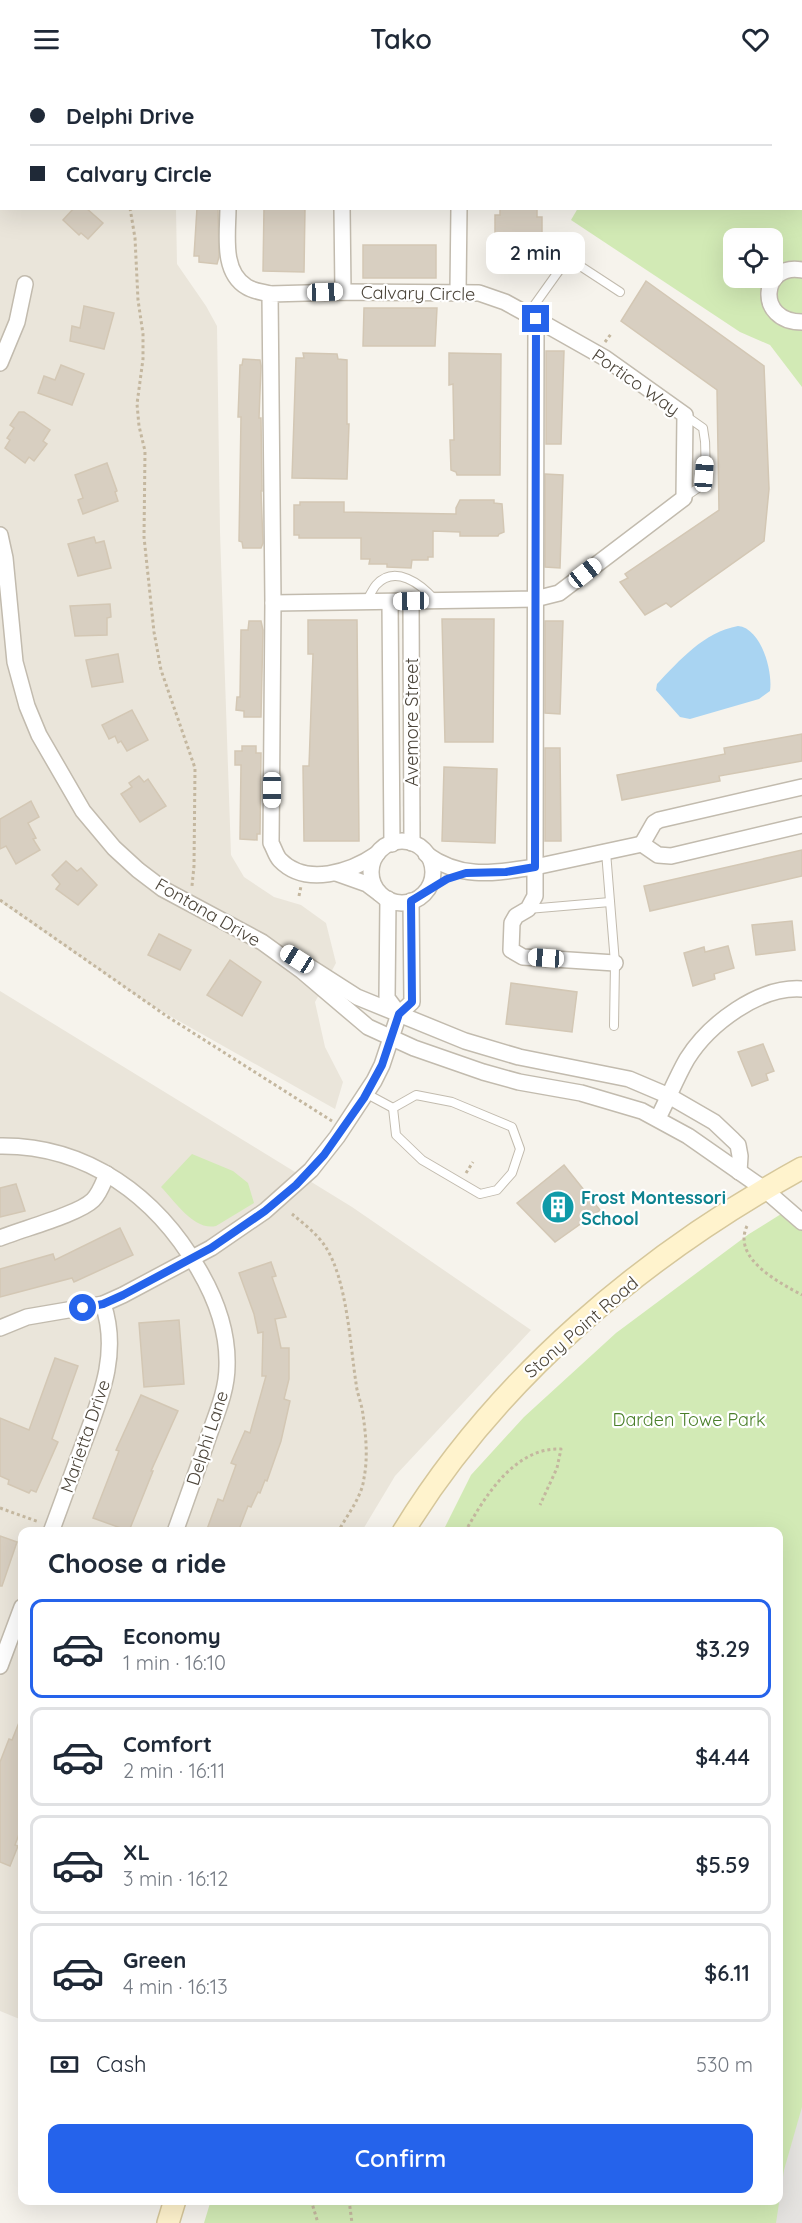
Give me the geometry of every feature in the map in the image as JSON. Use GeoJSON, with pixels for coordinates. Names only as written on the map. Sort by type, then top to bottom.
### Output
{"type":"FeatureCollection","features":[{"type":"Feature","properties":{"kind":"main road","name":"Stony Point Road"},"geometry":{"type":"LineString","coordinates":[[406,1527],[466,1441],[500,1402],[610,1298],[693,1236],[764,1189],[802,1168]]}},
{"type":"Feature","properties":{"kind":"main road"},"geometry":{"type":"LineString","coordinates":[[168,2223],[174,2205]]}},
{"type":"Feature","properties":{"kind":"street"},"geometry":{"type":"LineString","coordinates":[[228,210],[228,257],[236,277],[247,287],[270,294],[273,603],[272,843],[280,860],[303,874],[336,873],[364,863],[387,845],[407,842],[412,843],[438,862],[466,873]]}},
{"type":"Feature","properties":{"kind":"street"},"geometry":{"type":"LineString","coordinates":[[342,210],[343,292]]}},
{"type":"Feature","properties":{"kind":"street"},"geometry":{"type":"LineString","coordinates":[[458,291],[459,210]]}},
{"type":"Feature","properties":{"kind":"street"},"geometry":{"type":"LineString","coordinates":[[802,270],[790,269],[781,272],[774,279],[768,296],[771,306],[782,318],[792,322],[802,322]]}},
{"type":"Feature","properties":{"kind":"street"},"geometry":{"type":"LineString","coordinates":[[0,363],[17,322],[25,284]]}},
{"type":"Feature","properties":{"kind":"street","name":"Calvary Circle"},"geometry":{"type":"LineString","coordinates":[[270,294],[458,291],[479,293],[505,302],[532,317]]}},
{"type":"Feature","properties":{"kind":"street"},"geometry":{"type":"LineString","coordinates":[[532,317],[535,896],[528,909],[516,916],[512,923],[510,943],[515,954],[523,957],[615,963]]}},
{"type":"Feature","properties":{"kind":"street","name":"Portico Way"},"geometry":{"type":"LineString","coordinates":[[532,317],[605,358],[685,415],[684,498]]}},
{"type":"Feature","properties":{"kind":"street"},"geometry":{"type":"LineString","coordinates":[[273,603],[534,598],[559,593],[684,498]]}},
{"type":"Feature","properties":{"kind":"street","name":"Fontana Drive"},"geometry":{"type":"LineString","coordinates":[[0,535],[5,558],[12,641],[27,706],[39,735],[83,811],[114,848],[138,870],[172,894],[262,942],[302,971],[368,1028],[446,1060],[483,1072],[519,1082],[612,1101],[658,1118],[764,1189],[802,1222]]}},
{"type":"Feature","properties":{"kind":"street","name":"Avemore Street"},"geometry":{"type":"LineString","coordinates":[[411,601],[412,843]]}},
{"type":"Feature","properties":{"kind":"street","name":"Avemore Street"},"geometry":{"type":"LineString","coordinates":[[390,602],[392,843]]}},
{"type":"Feature","properties":{"kind":"street"},"geometry":{"type":"LineString","coordinates":[[336,873],[367,884],[384,896],[403,903],[418,897],[447,879],[466,873],[506,872],[642,844],[654,823],[659,820],[802,787]]}},
{"type":"Feature","properties":{"kind":"street"},"geometry":{"type":"LineString","coordinates":[[642,844],[658,855],[671,856],[802,825]]}},
{"type":"Feature","properties":{"kind":"street"},"geometry":{"type":"LineString","coordinates":[[377,854],[371,871],[372,881],[384,896],[387,998],[399,1014]]}},
{"type":"Feature","properties":{"kind":"street"},"geometry":{"type":"LineString","coordinates":[[0,1328],[27,1317],[103,1304],[192,1258],[230,1236],[280,1199],[317,1162],[366,1094],[382,1065],[399,1014],[412,1002],[418,897],[432,879],[433,869],[426,854]]}},
{"type":"Feature","properties":{"kind":"street"},"geometry":{"type":"LineString","coordinates":[[262,942],[285,952],[357,997],[465,1041],[519,1057],[629,1079],[669,1096],[714,1122],[738,1145],[739,1172]]}},
{"type":"Feature","properties":{"kind":"street"},"geometry":{"type":"LineString","coordinates":[[658,1118],[688,1058],[703,1039],[726,1018],[743,1005],[761,996],[781,990],[802,988]]}},
{"type":"Feature","properties":{"kind":"street","name":"Delphi Lane"},"geometry":{"type":"LineString","coordinates":[[0,1146],[17,1146],[53,1152],[84,1163],[107,1174],[143,1199],[167,1223],[192,1258],[212,1296],[225,1340],[227,1367],[222,1400],[177,1527]]}},
{"type":"Feature","properties":{"kind":"street"},"geometry":{"type":"LineString","coordinates":[[0,1238],[80,1209],[100,1192],[107,1174]]}},
{"type":"Feature","properties":{"kind":"street","name":"Marietta Drive"},"geometry":{"type":"LineString","coordinates":[[45,1527],[101,1396],[110,1351],[110,1331],[103,1304]]}},
{"type":"Feature","properties":{"kind":"street"},"geometry":{"type":"LineString","coordinates":[[0,1666],[18,1618]]}},
{"type":"Feature","properties":{"kind":"lane"},"geometry":{"type":"LineString","coordinates":[[532,317],[568,258],[620,292]]}},
{"type":"Feature","properties":{"kind":"lane"},"geometry":{"type":"LineString","coordinates":[[684,498],[701,486],[706,443],[703,428],[685,415]]}},
{"type":"Feature","properties":{"kind":"lane"},"geometry":{"type":"LineString","coordinates":[[366,602],[375,585],[384,579],[398,576],[409,578],[423,586],[436,601]]}},
{"type":"Feature","properties":{"kind":"lane"},"geometry":{"type":"LineString","coordinates":[[606,852],[615,963],[614,1026]]}},
{"type":"Feature","properties":{"kind":"lane"},"geometry":{"type":"LineString","coordinates":[[528,909],[610,902]]}},
{"type":"Feature","properties":{"kind":"lane"},"geometry":{"type":"LineString","coordinates":[[366,1094],[393,1108]]}},
{"type":"Feature","properties":{"kind":"lane"},"geometry":{"type":"LineString","coordinates":[[416,1095],[452,1102],[512,1127],[520,1149],[512,1173],[497,1190],[480,1194],[422,1160],[409,1148],[396,1135],[393,1108],[416,1095]]}},
{"type":"Feature","properties":{"kind":"path"},"geometry":{"type":"LineString","coordinates":[[130,210],[135,238],[142,334],[143,359],[137,404],[145,451],[144,537],[161,670],[195,768],[192,886]]}},
{"type":"Feature","properties":{"kind":"path"},"geometry":{"type":"LineString","coordinates":[[0,900],[168,1017],[343,1128]]}},
{"type":"Feature","properties":{"kind":"path"},"geometry":{"type":"LineString","coordinates":[[292,1214],[304,1223],[325,1246],[338,1274],[356,1387],[363,1412],[365,1436],[362,1489],[341,1527]]}},
{"type":"Feature","properties":{"kind":"path"},"geometry":{"type":"LineString","coordinates":[[747,1226],[743,1235],[746,1253],[775,1279],[802,1295]]}},
{"type":"Feature","properties":{"kind":"path"},"geometry":{"type":"LineString","coordinates":[[468,1527],[483,1500],[516,1464],[549,1449],[561,1449],[557,1468],[540,1505]]}},
{"type":"Feature","properties":{"kind":"path"},"geometry":{"type":"LineString","coordinates":[[0,1508],[45,1527]]}},
{"type":"Feature","properties":{"kind":"path"},"geometry":{"type":"LineString","coordinates":[[313,2205],[318,2223]]}},
{"type":"Feature","properties":{"kind":"path"},"geometry":{"type":"LineString","coordinates":[[350,2205],[352,2223]]}},
{"type":"Feature","properties":{"kind":"shaded area"},"geometry":{"type":"Polygon","coordinates":[[[0,210],[176,210],[177,264],[217,326],[220,532],[231,855],[244,877],[274,897],[301,905],[326,923],[336,963],[315,1002],[325,1047],[343,1082],[335,1109],[147,1003],[0,902],[0,210]]]}},
{"type":"Feature","properties":{"kind":"shaded area"},"geometry":{"type":"Polygon","coordinates":[[[0,991],[352,1207],[531,1330],[395,1476],[364,1527],[18,1527],[18,2018],[0,2011],[0,991]]]}},
{"type":"Feature","properties":{"kind":"shaded area"},"geometry":{"type":"Polygon","coordinates":[[[802,2107],[802,2223],[776,2223],[779,2205],[783,2205],[784,2170],[802,2107]]]}},
{"type":"Feature","properties":{"kind":"green space"},"geometry":{"type":"Polygon","coordinates":[[[577,210],[802,210],[802,387],[770,345],[740,332],[571,220],[577,210]]]}},
{"type":"Feature","properties":{"kind":"green space"},"geometry":{"type":"Polygon","coordinates":[[[192,1154],[233,1171],[248,1183],[254,1203],[216,1226],[200,1224],[193,1220],[161,1187],[192,1154]]]}},
{"type":"Feature","properties":{"kind":"green space","name":"Darden Towe Park"},"geometry":{"type":"Polygon","coordinates":[[[789,1209],[802,1218],[802,2223],[204,2223],[209,2205],[783,2205],[783,1527],[445,1527],[471,1475],[524,1417],[616,1333],[749,1234],[789,1209]]]}},
{"type":"Feature","properties":{"kind":"water"},"geometry":{"type":"Polygon","coordinates":[[[738,626],[753,634],[764,652],[770,673],[770,691],[759,699],[690,719],[680,717],[656,690],[657,684],[693,648],[714,634],[738,626]]]}},
{"type":"Feature","properties":{"kind":"building"},"geometry":{"type":"Polygon","coordinates":[[[72,210],[88,210],[103,223],[88,239],[81,233],[79,235],[63,220],[72,210]]]}},
{"type":"Feature","properties":{"kind":"building"},"geometry":{"type":"Polygon","coordinates":[[[197,210],[218,210],[219,257],[217,264],[199,262],[199,256],[194,256],[197,210]]]}},
{"type":"Feature","properties":{"kind":"building"},"geometry":{"type":"Polygon","coordinates":[[[264,210],[305,210],[304,272],[263,271],[264,210]]]}},
{"type":"Feature","properties":{"kind":"building"},"geometry":{"type":"Polygon","coordinates":[[[500,210],[537,210],[537,217],[542,217],[542,270],[495,270],[495,215],[500,215],[500,210]]]}},
{"type":"Feature","properties":{"kind":"building"},"geometry":{"type":"Polygon","coordinates":[[[363,245],[436,245],[436,278],[363,278],[363,245]]]}},
{"type":"Feature","properties":{"kind":"building"},"geometry":{"type":"Polygon","coordinates":[[[646,281],[764,366],[769,489],[764,541],[671,607],[666,603],[645,615],[620,582],[628,578],[625,574],[719,510],[717,390],[621,321],[646,281]]]}},
{"type":"Feature","properties":{"kind":"building"},"geometry":{"type":"Polygon","coordinates":[[[84,306],[114,313],[104,349],[70,341],[72,326],[80,328],[84,306]]]}},
{"type":"Feature","properties":{"kind":"building"},"geometry":{"type":"Polygon","coordinates":[[[364,308],[437,308],[435,346],[363,346],[364,308]]]}},
{"type":"Feature","properties":{"kind":"building"},"geometry":{"type":"Polygon","coordinates":[[[546,351],[564,351],[561,444],[546,444],[546,351]]]}},
{"type":"Feature","properties":{"kind":"building"},"geometry":{"type":"Polygon","coordinates":[[[303,353],[337,354],[338,359],[347,360],[347,424],[349,424],[347,479],[292,478],[296,358],[304,358],[303,353]]]}},
{"type":"Feature","properties":{"kind":"building"},"geometry":{"type":"Polygon","coordinates":[[[449,353],[501,354],[500,475],[457,475],[451,470],[450,440],[454,440],[453,384],[449,385],[449,353]]]}},
{"type":"Feature","properties":{"kind":"building"},"geometry":{"type":"Polygon","coordinates":[[[243,359],[260,360],[261,366],[259,418],[261,418],[263,543],[261,548],[243,548],[242,542],[239,541],[241,417],[238,417],[240,365],[243,359]]]}},
{"type":"Feature","properties":{"kind":"building"},"geometry":{"type":"Polygon","coordinates":[[[61,365],[84,374],[72,405],[38,393],[44,376],[55,380],[61,365]]]}},
{"type":"Feature","properties":{"kind":"building"},"geometry":{"type":"Polygon","coordinates":[[[19,412],[24,412],[50,430],[43,441],[47,444],[34,461],[29,457],[25,463],[5,448],[10,440],[7,438],[14,428],[10,425],[19,412]]]}},
{"type":"Feature","properties":{"kind":"building"},"geometry":{"type":"Polygon","coordinates":[[[107,463],[117,491],[115,492],[118,501],[83,514],[78,500],[83,498],[75,475],[107,463]]]}},
{"type":"Feature","properties":{"kind":"building"},"geometry":{"type":"Polygon","coordinates":[[[545,474],[563,475],[560,568],[545,567],[545,474]]]}},
{"type":"Feature","properties":{"kind":"building"},"geometry":{"type":"Polygon","coordinates":[[[460,500],[494,500],[494,503],[502,504],[504,532],[498,536],[460,536],[460,532],[433,531],[433,557],[428,557],[428,560],[412,560],[411,568],[369,564],[370,559],[361,559],[361,538],[299,538],[299,535],[294,535],[294,505],[300,505],[300,502],[344,502],[344,512],[456,514],[460,500]]]}},
{"type":"Feature","properties":{"kind":"building"},"geometry":{"type":"Polygon","coordinates":[[[94,537],[96,543],[104,541],[111,568],[78,576],[68,544],[94,537]]]}},
{"type":"Feature","properties":{"kind":"building"},"geometry":{"type":"Polygon","coordinates":[[[110,604],[111,617],[107,618],[107,635],[75,636],[70,606],[110,604]]]}},
{"type":"Feature","properties":{"kind":"building"},"geometry":{"type":"Polygon","coordinates":[[[442,619],[494,619],[493,742],[445,742],[442,619]]]}},
{"type":"Feature","properties":{"kind":"building"},"geometry":{"type":"Polygon","coordinates":[[[308,620],[357,620],[359,841],[304,841],[303,766],[309,766],[313,654],[308,654],[308,620]]]}},
{"type":"Feature","properties":{"kind":"building"},"geometry":{"type":"Polygon","coordinates":[[[249,621],[261,621],[263,630],[261,717],[244,717],[244,711],[236,710],[237,697],[240,697],[241,630],[248,630],[249,621]]]}},
{"type":"Feature","properties":{"kind":"building"},"geometry":{"type":"Polygon","coordinates":[[[545,621],[563,621],[560,714],[545,713],[545,621]]]}},
{"type":"Feature","properties":{"kind":"building"},"geometry":{"type":"Polygon","coordinates":[[[118,654],[123,682],[92,687],[86,660],[118,654]]]}},
{"type":"Feature","properties":{"kind":"building"},"geometry":{"type":"Polygon","coordinates":[[[132,710],[148,740],[127,751],[121,741],[118,743],[115,736],[109,739],[102,725],[132,710]]]}},
{"type":"Feature","properties":{"kind":"building"},"geometry":{"type":"Polygon","coordinates":[[[802,734],[802,761],[719,776],[720,781],[622,800],[617,775],[725,754],[724,748],[802,734]]]}},
{"type":"Feature","properties":{"kind":"building"},"geometry":{"type":"Polygon","coordinates":[[[242,746],[256,746],[256,753],[261,753],[260,834],[257,834],[257,840],[240,839],[241,765],[235,765],[235,751],[242,751],[242,746]]]}},
{"type":"Feature","properties":{"kind":"building"},"geometry":{"type":"Polygon","coordinates":[[[545,748],[560,748],[561,841],[545,841],[545,748]]]}},
{"type":"Feature","properties":{"kind":"building"},"geometry":{"type":"Polygon","coordinates":[[[444,767],[497,769],[495,843],[442,841],[444,767]]]}},
{"type":"Feature","properties":{"kind":"building"},"geometry":{"type":"Polygon","coordinates":[[[139,776],[144,782],[148,779],[166,806],[140,822],[121,794],[132,787],[129,783],[139,776]]]}},
{"type":"Feature","properties":{"kind":"building"},"geometry":{"type":"Polygon","coordinates":[[[31,801],[39,817],[28,823],[36,838],[33,839],[40,850],[16,864],[6,846],[0,849],[0,819],[31,801]]]}},
{"type":"Feature","properties":{"kind":"building"},"geometry":{"type":"Polygon","coordinates":[[[802,850],[802,876],[650,911],[644,886],[802,850]]]}},
{"type":"Feature","properties":{"kind":"building"},"geometry":{"type":"Polygon","coordinates":[[[66,861],[77,871],[81,868],[97,885],[78,905],[56,889],[60,884],[52,875],[66,861]]]}},
{"type":"Feature","properties":{"kind":"building"},"geometry":{"type":"Polygon","coordinates":[[[792,921],[795,950],[756,955],[752,925],[792,921]]]}},
{"type":"Feature","properties":{"kind":"building"},"geometry":{"type":"Polygon","coordinates":[[[159,934],[191,950],[180,970],[148,955],[159,934]]]}},
{"type":"Feature","properties":{"kind":"building"},"geometry":{"type":"Polygon","coordinates":[[[728,946],[734,968],[714,974],[715,979],[693,986],[684,953],[704,947],[705,952],[728,946]]]}},
{"type":"Feature","properties":{"kind":"building"},"geometry":{"type":"Polygon","coordinates":[[[230,960],[261,982],[242,1016],[207,995],[230,960]]]}},
{"type":"Feature","properties":{"kind":"building"},"geometry":{"type":"Polygon","coordinates":[[[511,983],[577,992],[572,1032],[506,1024],[511,983]]]}},
{"type":"Feature","properties":{"kind":"building"},"geometry":{"type":"Polygon","coordinates":[[[763,1044],[774,1071],[766,1074],[768,1080],[752,1086],[738,1052],[763,1044]]]}},
{"type":"Feature","properties":{"kind":"building","name":"Frost Montessori School"},"geometry":{"type":"Polygon","coordinates":[[[564,1165],[600,1210],[555,1242],[517,1203],[564,1165]]]}},
{"type":"Feature","properties":{"kind":"building"},"geometry":{"type":"Polygon","coordinates":[[[16,1184],[25,1211],[0,1217],[0,1188],[16,1184]]]}},
{"type":"Feature","properties":{"kind":"building"},"geometry":{"type":"Polygon","coordinates":[[[120,1228],[133,1255],[74,1282],[72,1278],[0,1297],[0,1269],[53,1254],[55,1260],[120,1228]]]}},
{"type":"Feature","properties":{"kind":"building"},"geometry":{"type":"Polygon","coordinates":[[[271,1262],[276,1276],[272,1277],[286,1317],[275,1319],[281,1348],[289,1348],[289,1379],[284,1399],[290,1401],[281,1441],[267,1481],[265,1480],[251,1507],[248,1506],[240,1527],[208,1527],[218,1499],[223,1501],[236,1465],[231,1463],[245,1431],[250,1433],[266,1376],[262,1376],[263,1332],[258,1333],[254,1314],[239,1273],[271,1262]]]}},
{"type":"Feature","properties":{"kind":"building"},"geometry":{"type":"Polygon","coordinates":[[[179,1320],[184,1384],[144,1387],[139,1323],[179,1320]]]}},
{"type":"Feature","properties":{"kind":"building"},"geometry":{"type":"Polygon","coordinates":[[[55,1358],[78,1366],[52,1439],[58,1442],[36,1492],[31,1490],[29,1493],[8,1484],[9,1480],[0,1476],[0,1418],[29,1430],[55,1358]]]}},
{"type":"Feature","properties":{"kind":"building"},"geometry":{"type":"Polygon","coordinates":[[[141,1395],[178,1411],[151,1471],[153,1471],[131,1527],[118,1527],[93,1518],[119,1451],[116,1450],[141,1395]]]}},
{"type":"Feature","properties":{"kind":"building"},"geometry":{"type":"Polygon","coordinates":[[[0,1536],[17,1542],[2,1586],[0,1586],[0,1536]]]}},
{"type":"Feature","properties":{"kind":"building"},"geometry":{"type":"Polygon","coordinates":[[[18,1725],[18,1837],[15,1845],[18,1846],[10,1866],[0,1862],[0,1762],[9,1739],[12,1740],[18,1725]]]}},
{"type":"Feature","properties":{"kind":"place","name":"Frost Montessori School"},"geometry":{"type":"Point","coordinates":[558,1207]}},
{"type":"Feature","properties":{"kind":"route"},"geometry":{"type":"LineString","coordinates":[[83,1308],[103,1304],[123,1295],[230,1236],[280,1199],[324,1155],[374,1081],[382,1065],[399,1014],[412,1002],[411,901],[447,879],[466,873],[506,872],[535,867],[536,319]]}}]}
